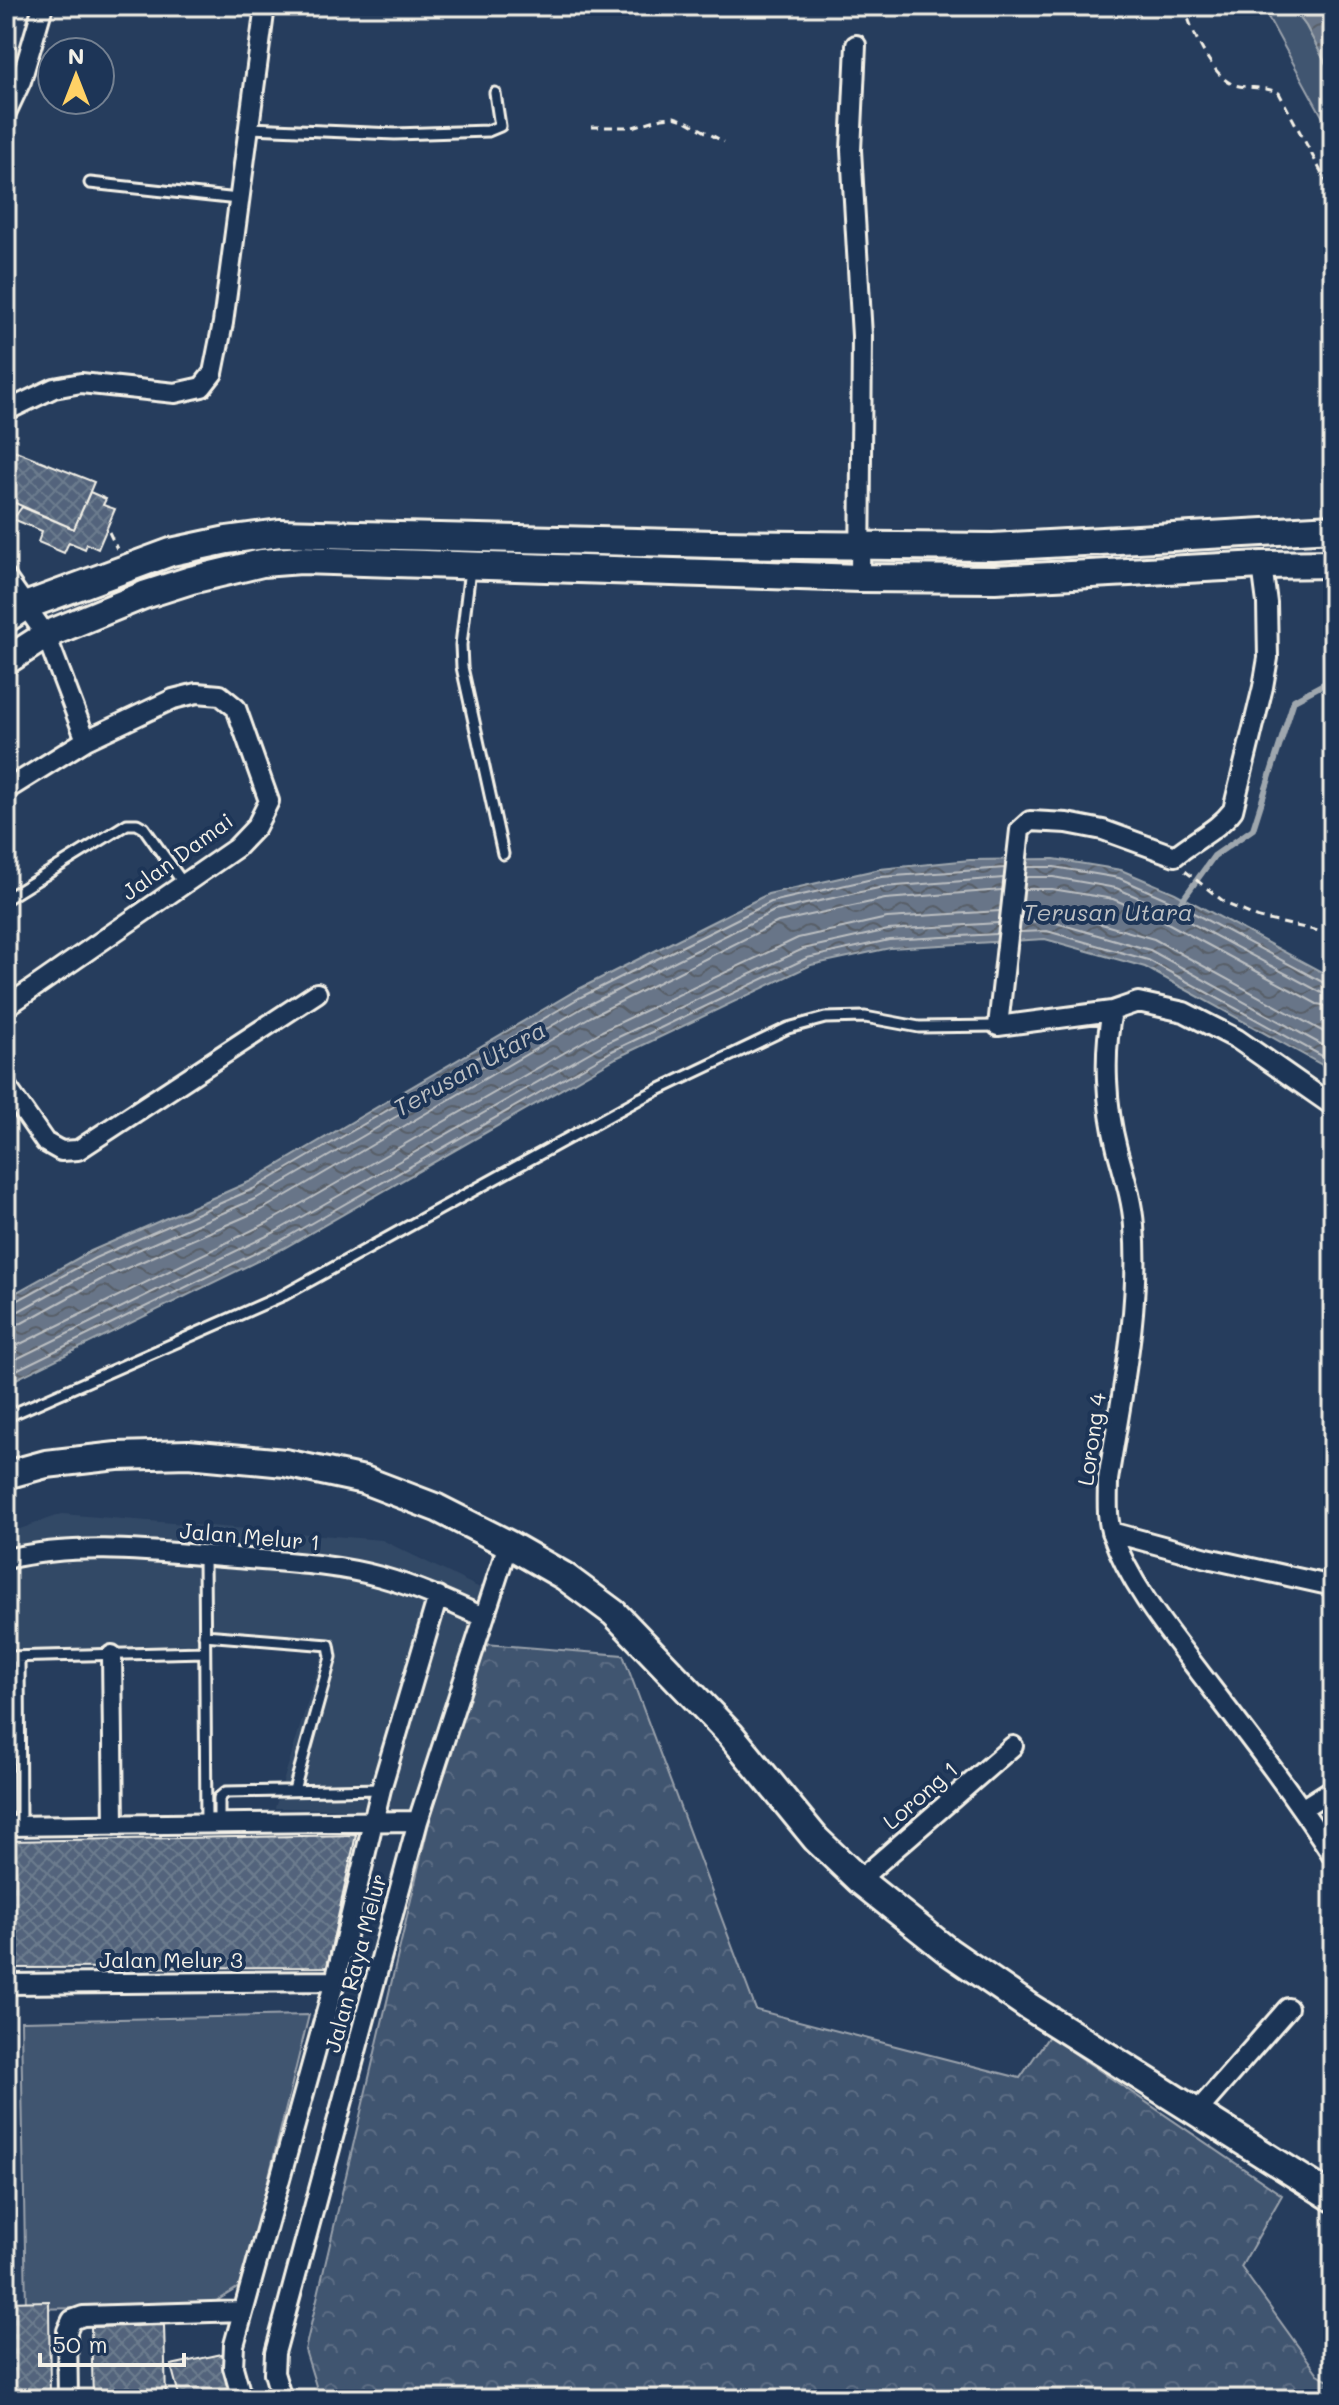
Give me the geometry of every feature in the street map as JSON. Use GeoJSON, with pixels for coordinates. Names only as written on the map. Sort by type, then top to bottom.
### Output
{"type":"FeatureCollection","features":[{"type":"Feature","properties":{"kind":"street"},"geometry":{"type":"LineString","coordinates":[[6,113],[21,81],[43,6]]}},
{"type":"Feature","properties":{"kind":"street"},"geometry":{"type":"LineString","coordinates":[[6,411],[54,388],[81,383],[175,393],[202,387],[213,373],[223,323],[265,6]]}},
{"type":"Feature","properties":{"kind":"street"},"geometry":{"type":"LineString","coordinates":[[856,45],[851,150],[862,336],[860,578]]}},
{"type":"Feature","properties":{"kind":"street"},"geometry":{"type":"LineString","coordinates":[[16,612],[171,552],[280,533],[993,547],[1333,528]]}},
{"type":"Feature","properties":{"kind":"street"},"geometry":{"type":"LineString","coordinates":[[6,661],[46,635],[144,595],[262,563],[301,560],[860,578],[995,579],[1333,564]]}},
{"type":"Feature","properties":{"kind":"street"},"geometry":{"type":"LineString","coordinates":[[1262,565],[1268,658],[1233,810],[1224,822],[1196,838],[1175,856],[1103,830],[1067,823],[1030,821],[1020,830],[998,1020],[1112,1011],[1138,1002],[1184,1012],[1237,1039],[1333,1106]]}},
{"type":"Feature","properties":{"kind":"street"},"geometry":{"type":"LineString","coordinates":[[6,578],[16,612],[46,635],[86,740]]}},
{"type":"Feature","properties":{"kind":"street","name":"Jalan Damai"},"geometry":{"type":"LineString","coordinates":[[6,790],[86,740],[173,699],[197,693],[220,695],[236,708],[269,801],[256,827],[236,848],[6,1007]]}},
{"type":"Feature","properties":{"kind":"street"},"geometry":{"type":"LineString","coordinates":[[6,1086],[45,1142],[61,1151],[78,1150],[317,993]]}},
{"type":"Feature","properties":{"kind":"street","name":"Lorong 4"},"geometry":{"type":"LineString","coordinates":[[1112,1011],[1107,1057],[1110,1111],[1116,1147],[1130,1193],[1137,1274],[1108,1480],[1107,1506],[1111,1532],[1131,1576],[1179,1646],[1303,1808],[1333,1856]]}},
{"type":"Feature","properties":{"kind":"street"},"geometry":{"type":"LineString","coordinates":[[6,1475],[46,1464],[117,1456],[188,1454],[285,1463],[364,1480],[437,1508],[508,1544],[564,1576],[614,1613],[730,1734],[816,1839],[859,1880],[948,1951],[1196,2113],[1333,2198]]}},
{"type":"Feature","properties":{"kind":"street"},"geometry":{"type":"LineString","coordinates":[[1111,1532],[1207,1558],[1333,1586]]}},
{"type":"Feature","properties":{"kind":"street","name":"Jalan Raya Melur"},"geometry":{"type":"LineString","coordinates":[[282,2399],[274,2373],[275,2353],[418,1821],[508,1544]]}},
{"type":"Feature","properties":{"kind":"street","name":"Jalan Melur 1"},"geometry":{"type":"LineString","coordinates":[[6,1559],[87,1548],[323,1566],[380,1577],[438,1596],[483,1617]]}},
{"type":"Feature","properties":{"kind":"street"},"geometry":{"type":"LineString","coordinates":[[242,2399],[233,2367],[234,2345],[335,1981],[376,1821],[381,1789],[438,1596]]}},
{"type":"Feature","properties":{"kind":"street"},"geometry":{"type":"LineString","coordinates":[[112,1655],[114,1825]]}},
{"type":"Feature","properties":{"kind":"street","name":"Lorong 1"},"geometry":{"type":"LineString","coordinates":[[859,1880],[1013,1746]]}},
{"type":"Feature","properties":{"kind":"street"},"geometry":{"type":"LineString","coordinates":[[1303,1808],[1333,1789]]}},
{"type":"Feature","properties":{"kind":"street"},"geometry":{"type":"LineString","coordinates":[[13,1826],[418,1821]]}},
{"type":"Feature","properties":{"kind":"street","name":"Jalan Melur 3"},"geometry":{"type":"LineString","coordinates":[[6,1984],[335,1981]]}},
{"type":"Feature","properties":{"kind":"street"},"geometry":{"type":"LineString","coordinates":[[1196,2113],[1288,2008]]}},
{"type":"Feature","properties":{"kind":"street"},"geometry":{"type":"LineString","coordinates":[[68,2399],[67,2331],[72,2320],[83,2316],[243,2311]]}},
{"type":"Feature","properties":{"kind":"lane"},"geometry":{"type":"LineString","coordinates":[[250,128],[395,134],[488,131],[500,126],[495,93]]}},
{"type":"Feature","properties":{"kind":"lane"},"geometry":{"type":"LineString","coordinates":[[90,183],[238,199]]}},
{"type":"Feature","properties":{"kind":"lane"},"geometry":{"type":"LineString","coordinates":[[471,565],[461,645],[462,667],[503,854]]}},
{"type":"Feature","properties":{"kind":"lane"},"geometry":{"type":"LineString","coordinates":[[6,899],[127,824],[144,828],[183,883]]}},
{"type":"Feature","properties":{"kind":"lane"},"geometry":{"type":"LineString","coordinates":[[6,1417],[284,1295],[641,1098],[788,1028],[825,1018],[865,1017],[919,1027],[998,1020]]}},
{"type":"Feature","properties":{"kind":"lane"},"geometry":{"type":"LineString","coordinates":[[204,1556],[204,1652],[212,1822]]}},
{"type":"Feature","properties":{"kind":"lane"},"geometry":{"type":"LineString","coordinates":[[204,1635],[329,1645],[331,1657],[294,1790]]}},
{"type":"Feature","properties":{"kind":"lane"},"geometry":{"type":"LineString","coordinates":[[6,1657],[204,1652]]}},
{"type":"Feature","properties":{"kind":"lane"},"geometry":{"type":"LineString","coordinates":[[13,1826],[19,1657]]}},
{"type":"Feature","properties":{"kind":"lane"},"geometry":{"type":"LineString","coordinates":[[212,1822],[222,1793],[381,1789]]}},
{"type":"Feature","properties":{"kind":"lane"},"geometry":{"type":"LineString","coordinates":[[6,2246],[9,2252],[9,2281],[6,2287]]}},
{"type":"Feature","properties":{"kind":"path"},"geometry":{"type":"LineString","coordinates":[[1185,6],[1191,24],[1221,79],[1234,85],[1279,93],[1333,194]]}},
{"type":"Feature","properties":{"kind":"path"},"geometry":{"type":"LineString","coordinates":[[591,127],[633,127],[674,117],[724,142]]}},
{"type":"Feature","properties":{"kind":"path"},"geometry":{"type":"LineString","coordinates":[[1189,877],[1227,904],[1259,918],[1333,934]]}},
{"type":"Feature","properties":{"kind":"shaded area"},"geometry":{"type":"Polygon","coordinates":[[[62,1514],[382,1540],[500,1598],[432,1810],[275,1808],[324,1649],[212,1640],[212,1660],[6,1663],[6,1534],[62,1514]]]}},
{"type":"Feature","properties":{"kind":"green space"},"geometry":{"type":"Polygon","coordinates":[[[1262,6],[1291,6],[1306,26],[1333,77],[1333,136],[1262,6]]]}},
{"type":"Feature","properties":{"kind":"green space"},"geometry":{"type":"Polygon","coordinates":[[[485,1644],[623,1655],[756,2010],[1020,2078],[1049,2036],[1282,2195],[1241,2267],[1318,2374],[1333,2383],[1333,2399],[320,2399],[305,2350],[432,1810],[485,1644]]]}},
{"type":"Feature","properties":{"kind":"green space"},"geometry":{"type":"Polygon","coordinates":[[[309,2015],[242,2285],[208,2306],[26,2309],[21,2021],[309,2015]]]}},
{"type":"Feature","properties":{"kind":"water"},"geometry":{"type":"Polygon","coordinates":[[[1291,6],[1333,6],[1333,77],[1306,26],[1291,6]]]}},
{"type":"Feature","properties":{"kind":"water","name":"Terusan Utara"},"geometry":{"type":"Polygon","coordinates":[[[1054,859],[1121,870],[1175,893],[1333,978],[1333,1071],[1145,967],[1045,939],[890,948],[811,965],[616,1058],[284,1248],[6,1384],[6,1298],[91,1251],[249,1182],[575,991],[768,894],[880,869],[970,860],[1054,859]]]}},
{"type":"Feature","properties":{"kind":"building"},"geometry":{"type":"Polygon","coordinates":[[[6,447],[94,482],[74,529],[6,499],[6,447]]]}},
{"type":"Feature","properties":{"kind":"building"},"geometry":{"type":"Polygon","coordinates":[[[90,492],[106,499],[103,505],[115,509],[98,549],[87,544],[85,549],[69,542],[64,553],[38,542],[42,531],[13,519],[22,507],[74,529],[90,492]]]}},
{"type":"Feature","properties":{"kind":"building"},"geometry":{"type":"Polygon","coordinates":[[[356,1835],[327,1967],[6,1968],[6,1841],[356,1835]]]}},
{"type":"Feature","properties":{"kind":"building"},"geometry":{"type":"Polygon","coordinates":[[[49,2301],[50,2399],[6,2399],[6,2302],[49,2301]]]}},
{"type":"Feature","properties":{"kind":"building"},"geometry":{"type":"Polygon","coordinates":[[[164,2325],[166,2399],[93,2399],[91,2327],[164,2325]]]}},
{"type":"Feature","properties":{"kind":"building"},"geometry":{"type":"Polygon","coordinates":[[[222,2354],[236,2399],[180,2399],[171,2365],[222,2354]]]}},
{"type":"Feature","properties":{"kind":"waterway"},"geometry":{"type":"LineString","coordinates":[[1181,902],[1214,856],[1253,829],[1294,700],[1333,679]]}}]}
